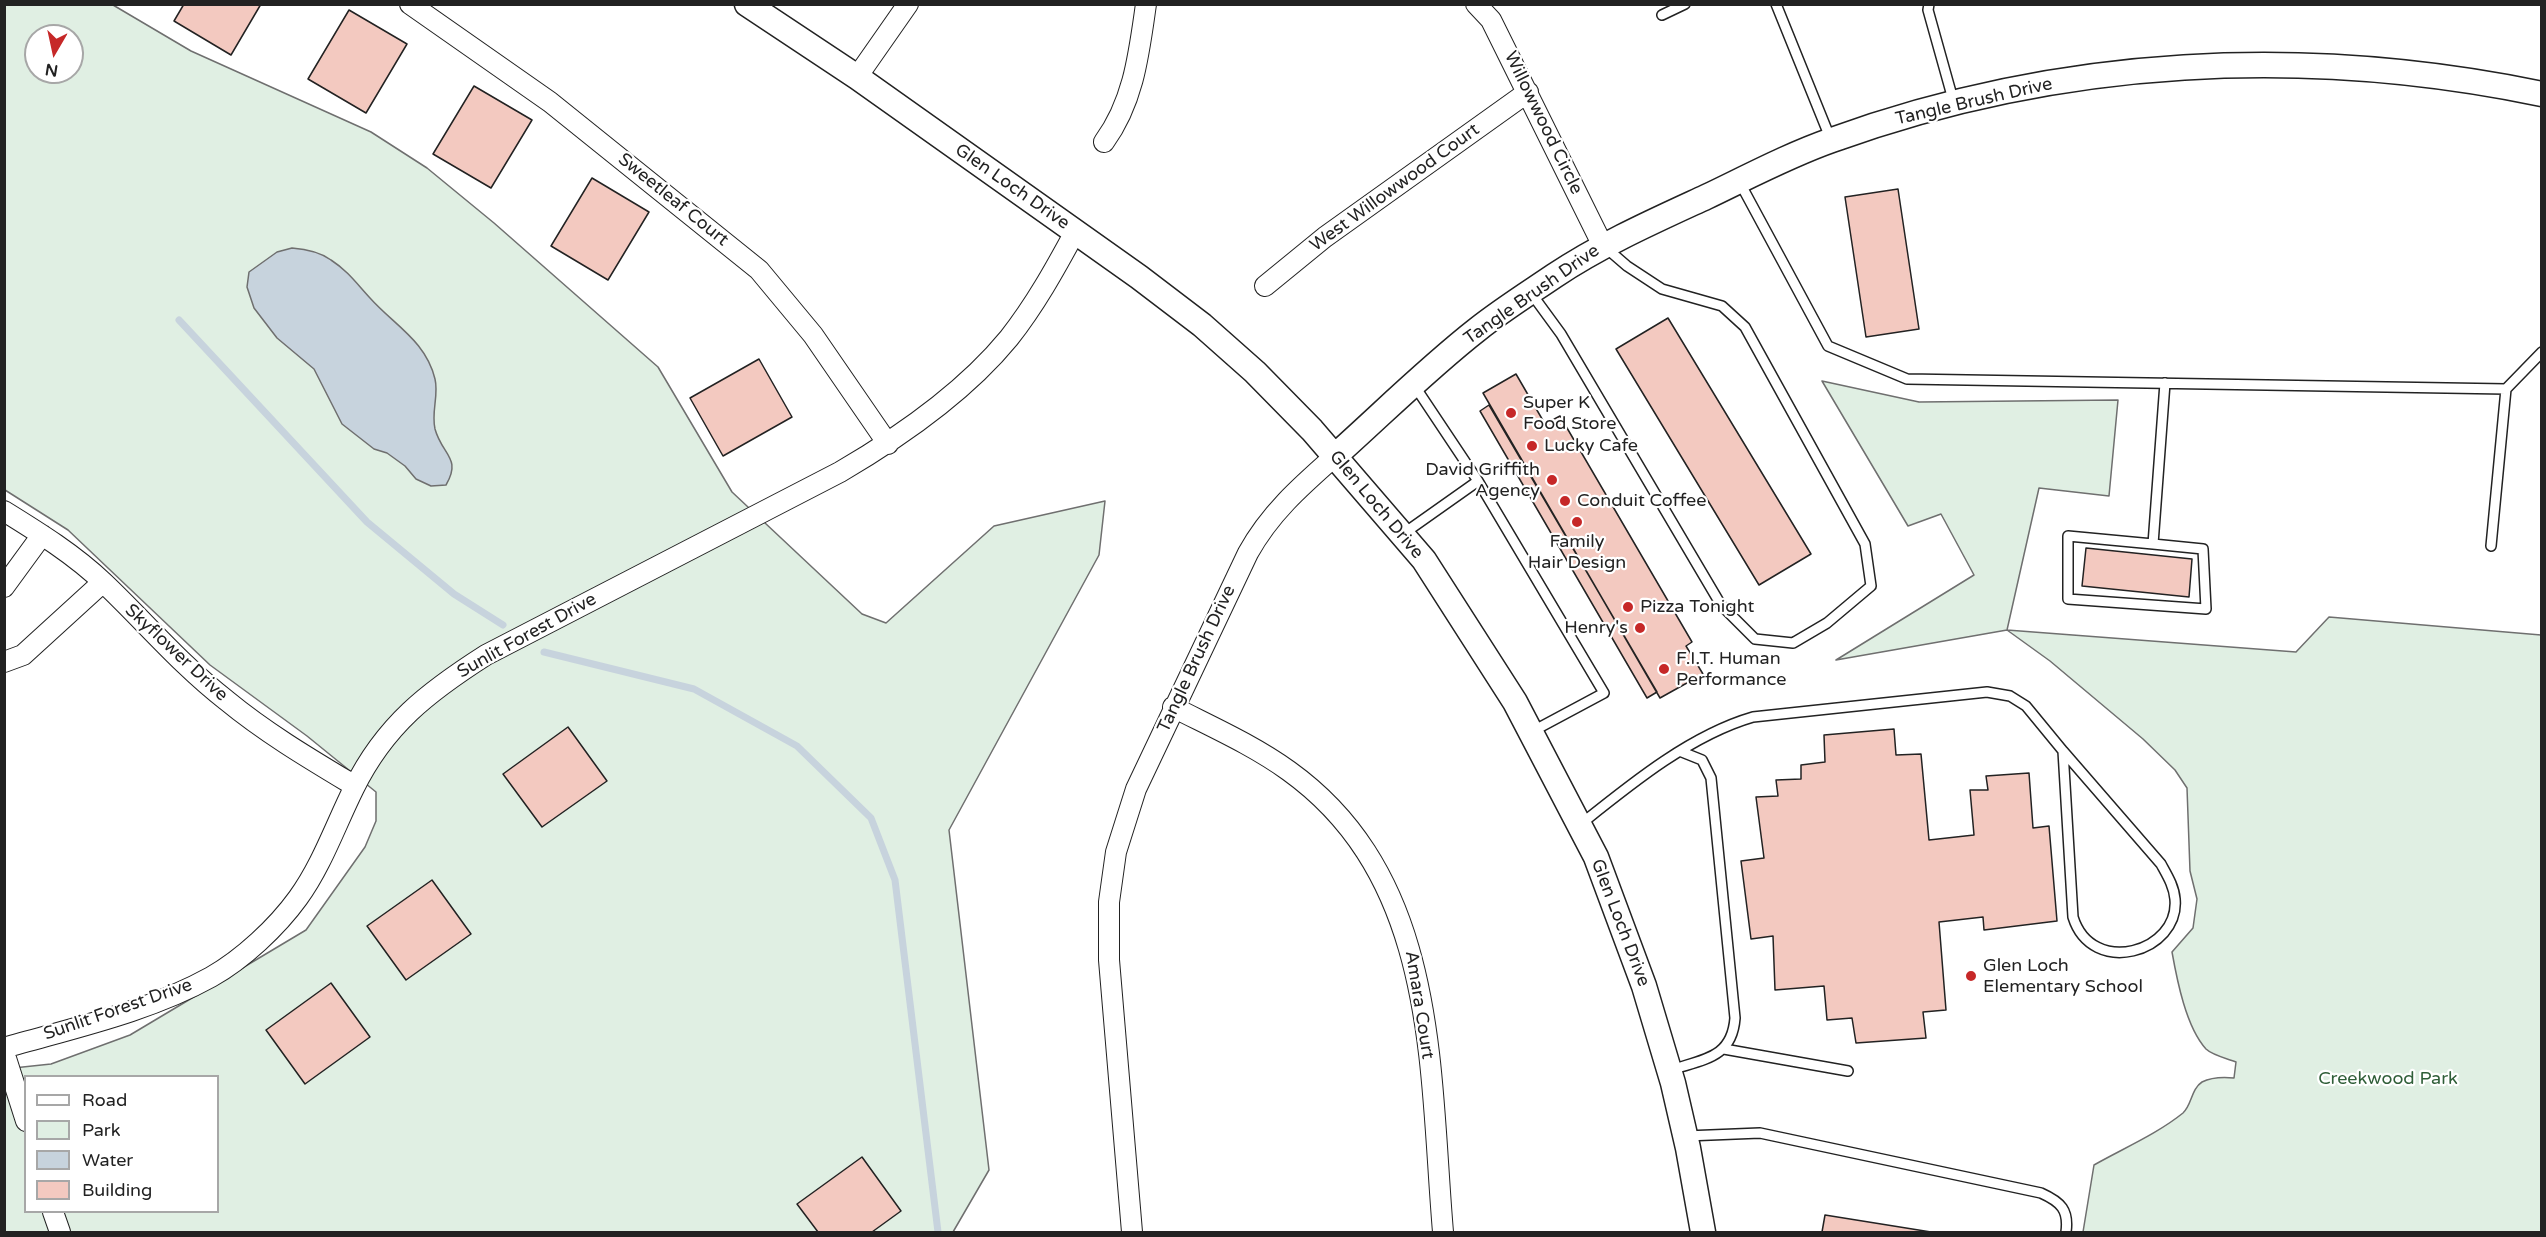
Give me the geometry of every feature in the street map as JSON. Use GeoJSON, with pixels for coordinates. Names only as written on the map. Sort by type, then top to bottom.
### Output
{"type":"FeatureCollection","features":[{"type":"Feature","properties":{"kind":"street","name":"Sweetleaf Court"},"geometry":{"type":"LineString","coordinates":[[410,4],[550,102],[759,270],[813,335],[888,444]]}},
{"type":"Feature","properties":{"kind":"street","name":"Glen Loch Drive"},"geometry":{"type":"LineString","coordinates":[[747,4],[857,77],[1202,325],[1255,372],[1335,456],[1403,534],[1449,596],[1531,732],[1596,857],[1644,986],[1669,1071],[1685,1136],[1703,1233]]}},
{"type":"Feature","properties":{"kind":"street"},"geometry":{"type":"LineString","coordinates":[[857,77],[908,4]]}},
{"type":"Feature","properties":{"kind":"street"},"geometry":{"type":"LineString","coordinates":[[1104,142],[1118,124],[1134,78],[1146,4]]}},
{"type":"Feature","properties":{"kind":"street","name":"Willowwood Circle"},"geometry":{"type":"LineString","coordinates":[[1476,4],[1491,20],[1604,246]]}},
{"type":"Feature","properties":{"kind":"street","name":"Tangle Brush Drive"},"geometry":{"type":"LineString","coordinates":[[1132,1233],[1109,960],[1109,902],[1116,852],[1136,789],[1173,707],[1262,526],[1292,494],[1478,329],[1530,292],[1604,246],[1739,181],[1832,140],[1954,104],[2040,84],[2159,68],[2226,63],[2433,74],[2541,94]]}},
{"type":"Feature","properties":{"kind":"street","name":"West Willowwood Court"},"geometry":{"type":"LineString","coordinates":[[1265,286],[1325,237],[1528,92]]}},
{"type":"Feature","properties":{"kind":"street","name":"Sunlit Forest Drive"},"geometry":{"type":"LineString","coordinates":[[4,1050],[129,1010],[202,981],[219,971],[275,924],[299,897],[375,750],[401,719],[443,682],[486,655],[840,472],[888,444],[970,378],[1008,339],[1047,285],[1075,232]]}},
{"type":"Feature","properties":{"kind":"street","name":"Skyflower Drive"},"geometry":{"type":"LineString","coordinates":[[4,511],[42,535],[103,582],[167,650],[225,700],[289,746],[355,786]]}},
{"type":"Feature","properties":{"kind":"street"},"geometry":{"type":"LineString","coordinates":[[4,587],[42,535]]}},
{"type":"Feature","properties":{"kind":"street"},"geometry":{"type":"LineString","coordinates":[[4,662],[23,655],[103,582]]}},
{"type":"Feature","properties":{"kind":"street","name":"Amara Court"},"geometry":{"type":"LineString","coordinates":[[1173,707],[1247,744],[1290,772],[1330,807],[1366,852],[1389,891],[1406,934],[1418,976],[1426,1029],[1443,1233]]}},
{"type":"Feature","properties":{"kind":"street"},"geometry":{"type":"LineString","coordinates":[[4,1050],[24,1115]]}},
{"type":"Feature","properties":{"kind":"street"},"geometry":{"type":"LineString","coordinates":[[53,1213],[60,1233]]}},
{"type":"Feature","properties":{"kind":"lane"},"geometry":{"type":"LineString","coordinates":[[1662,15],[1685,4]]}},
{"type":"Feature","properties":{"kind":"lane"},"geometry":{"type":"LineString","coordinates":[[1776,4],[1832,140]]}},
{"type":"Feature","properties":{"kind":"lane"},"geometry":{"type":"LineString","coordinates":[[1929,4],[1928,10],[1954,104]]}},
{"type":"Feature","properties":{"kind":"lane"},"geometry":{"type":"LineString","coordinates":[[1739,181],[1828,346],[1907,379],[2506,389]]}},
{"type":"Feature","properties":{"kind":"lane"},"geometry":{"type":"LineString","coordinates":[[1530,292],[1561,334],[1721,605],[1755,639],[1793,643],[1827,623],[1871,586],[1865,544],[1745,327],[1722,306],[1690,299],[1662,288],[1628,266],[1604,246]]}},
{"type":"Feature","properties":{"kind":"lane"},"geometry":{"type":"LineString","coordinates":[[2491,546],[2506,389],[2541,352]]}},
{"type":"Feature","properties":{"kind":"lane"},"geometry":{"type":"LineString","coordinates":[[2153,544],[2165,383]]}},
{"type":"Feature","properties":{"kind":"lane"},"geometry":{"type":"LineString","coordinates":[[1414,385],[1478,481],[1604,693],[1531,732]]}},
{"type":"Feature","properties":{"kind":"lane"},"geometry":{"type":"LineString","coordinates":[[1403,534],[1478,481]]}},
{"type":"Feature","properties":{"kind":"lane"},"geometry":{"type":"LineString","coordinates":[[2068,536],[2153,544],[2203,549],[2206,609],[2068,599],[2068,536]]}},
{"type":"Feature","properties":{"kind":"lane"},"geometry":{"type":"LineString","coordinates":[[1580,825],[1620,792],[1725,725],[1753,717],[1987,692],[2010,696],[2026,706],[2161,864],[2171,882],[2175,900],[2173,919],[2159,937],[2141,949],[2118,954],[2095,947],[2078,933],[2073,917],[2063,751]]}},
{"type":"Feature","properties":{"kind":"lane"},"geometry":{"type":"LineString","coordinates":[[1669,1071],[1724,1049],[1734,1036],[1735,1018],[1715,796],[1708,766],[1702,760],[1682,752]]}},
{"type":"Feature","properties":{"kind":"lane"},"geometry":{"type":"LineString","coordinates":[[1724,1049],[1848,1071]]}},
{"type":"Feature","properties":{"kind":"lane"},"geometry":{"type":"LineString","coordinates":[[1685,1136],[1760,1133],[2041,1193],[2057,1201],[2066,1211],[2066,1233]]}},
{"type":"Feature","properties":{"kind":"green space"},"geometry":{"type":"Polygon","coordinates":[[[5,5],[113,5],[191,51],[371,132],[427,168],[494,223],[658,367],[732,492],[862,614],[886,623],[994,526],[1105,501],[1099,555],[949,830],[989,1170],[953,1232],[5,1232],[4,1069],[51,1064],[130,1035],[306,930],[365,847],[376,821],[376,792],[307,736],[210,665],[68,530],[5,490],[5,5]]]}},
{"type":"Feature","properties":{"kind":"green space"},"geometry":{"type":"Polygon","coordinates":[[[1822,381],[1919,402],[2118,400],[2109,496],[2039,488],[2007,630],[1836,660],[1974,575],[1941,514],[1908,526],[1822,381]]]}},
{"type":"Feature","properties":{"kind":"green space","name":"Creekwood Park"},"geometry":{"type":"Polygon","coordinates":[[[2329,617],[2541,635],[2541,1232],[2083,1232],[2094,1165],[2173,1121],[2183,1113],[2198,1085],[2202,1082],[2218,1078],[2234,1078],[2236,1062],[2209,1051],[2199,1040],[2183,1003],[2172,952],[2193,928],[2197,899],[2190,871],[2187,788],[2175,770],[2143,739],[2050,661],[2007,630],[2296,652],[2329,617]]]}},
{"type":"Feature","properties":{"kind":"water"},"geometry":{"type":"Polygon","coordinates":[[[292,248],[317,253],[337,264],[379,308],[408,334],[424,354],[431,366],[436,385],[435,429],[451,462],[452,469],[446,485],[431,486],[416,479],[405,466],[387,453],[374,449],[342,424],[314,369],[277,338],[254,308],[247,287],[249,272],[277,252],[292,248]]]}},
{"type":"Feature","properties":{"kind":"building"},"geometry":{"type":"Polygon","coordinates":[[[184,4],[261,4],[231,55],[174,21],[184,4]]]}},
{"type":"Feature","properties":{"kind":"building"},"geometry":{"type":"Polygon","coordinates":[[[349,10],[407,44],[366,113],[308,79],[349,10]]]}},
{"type":"Feature","properties":{"kind":"building"},"geometry":{"type":"Polygon","coordinates":[[[474,86],[532,120],[491,188],[433,154],[474,86]]]}},
{"type":"Feature","properties":{"kind":"building"},"geometry":{"type":"Polygon","coordinates":[[[592,178],[649,212],[608,280],[551,246],[592,178]]]}},
{"type":"Feature","properties":{"kind":"building"},"geometry":{"type":"Polygon","coordinates":[[[1898,189],[1919,329],[1866,337],[1845,197],[1898,189]]]}},
{"type":"Feature","properties":{"kind":"building"},"geometry":{"type":"Polygon","coordinates":[[[1668,318],[1811,554],[1759,585],[1616,349],[1668,318]]]}},
{"type":"Feature","properties":{"kind":"building"},"geometry":{"type":"Polygon","coordinates":[[[759,359],[792,417],[723,456],[690,398],[759,359]]]}},
{"type":"Feature","properties":{"kind":"building"},"geometry":{"type":"Polygon","coordinates":[[[1516,374],[1545,424],[1560,416],[1692,642],[1686,646],[1703,674],[1660,698],[1483,393],[1516,374]]]}},
{"type":"Feature","properties":{"kind":"building"},"geometry":{"type":"Polygon","coordinates":[[[1489,405],[1657,692],[1647,698],[1480,411],[1489,405]]]}},
{"type":"Feature","properties":{"kind":"building"},"geometry":{"type":"Polygon","coordinates":[[[2086,548],[2192,559],[2189,597],[2082,586],[2086,548]]]}},
{"type":"Feature","properties":{"kind":"building"},"geometry":{"type":"Polygon","coordinates":[[[568,727],[607,781],[542,827],[503,774],[568,727]]]}},
{"type":"Feature","properties":{"kind":"building"},"geometry":{"type":"Polygon","coordinates":[[[1894,729],[1896,755],[1921,754],[1929,840],[1974,835],[1970,790],[1988,790],[1986,776],[2029,773],[2033,828],[2049,826],[2057,921],[1984,930],[1983,917],[1939,922],[1946,1010],[1923,1012],[1926,1038],[1856,1043],[1852,1018],[1827,1020],[1824,986],[1775,990],[1773,936],[1751,939],[1741,861],[1764,858],[1756,797],[1778,796],[1776,780],[1801,779],[1801,765],[1825,762],[1824,735],[1894,729]]]}},
{"type":"Feature","properties":{"kind":"building"},"geometry":{"type":"Polygon","coordinates":[[[432,880],[471,934],[406,980],[367,926],[432,880]]]}},
{"type":"Feature","properties":{"kind":"building"},"geometry":{"type":"Polygon","coordinates":[[[331,983],[370,1037],[305,1084],[266,1030],[331,983]]]}},
{"type":"Feature","properties":{"kind":"building"},"geometry":{"type":"Polygon","coordinates":[[[862,1157],[901,1211],[872,1232],[818,1232],[797,1204],[862,1157]]]}},
{"type":"Feature","properties":{"kind":"building"},"geometry":{"type":"Polygon","coordinates":[[[1825,1215],[1931,1232],[1822,1232],[1825,1215]]]}},
{"type":"Feature","properties":{"kind":"waterway"},"geometry":{"type":"LineString","coordinates":[[179,320],[367,522],[454,594],[503,625]]}},
{"type":"Feature","properties":{"kind":"waterway"},"geometry":{"type":"LineString","coordinates":[[544,652],[694,689],[797,746],[871,818],[895,880],[938,1232]]}},
{"type":"Feature","properties":{"kind":"place","name":"Super K Food Store"},"geometry":{"type":"Point","coordinates":[1511,413]}},
{"type":"Feature","properties":{"kind":"place","name":"Lucky Cafe"},"geometry":{"type":"Point","coordinates":[1532,446]}},
{"type":"Feature","properties":{"kind":"place","name":"David Griffith Agency"},"geometry":{"type":"Point","coordinates":[1552,480]}},
{"type":"Feature","properties":{"kind":"place","name":"Conduit Coffee"},"geometry":{"type":"Point","coordinates":[1565,501]}},
{"type":"Feature","properties":{"kind":"place","name":"Family Hair Design"},"geometry":{"type":"Point","coordinates":[1577,522]}},
{"type":"Feature","properties":{"kind":"place","name":"Pizza Tonight"},"geometry":{"type":"Point","coordinates":[1628,607]}},
{"type":"Feature","properties":{"kind":"place","name":"Henry's"},"geometry":{"type":"Point","coordinates":[1640,628]}},
{"type":"Feature","properties":{"kind":"place","name":"F.I.T. Human Performance"},"geometry":{"type":"Point","coordinates":[1664,669]}},
{"type":"Feature","properties":{"kind":"place","name":"Glen Loch Elementary School"},"geometry":{"type":"Point","coordinates":[1971,976]}}]}
